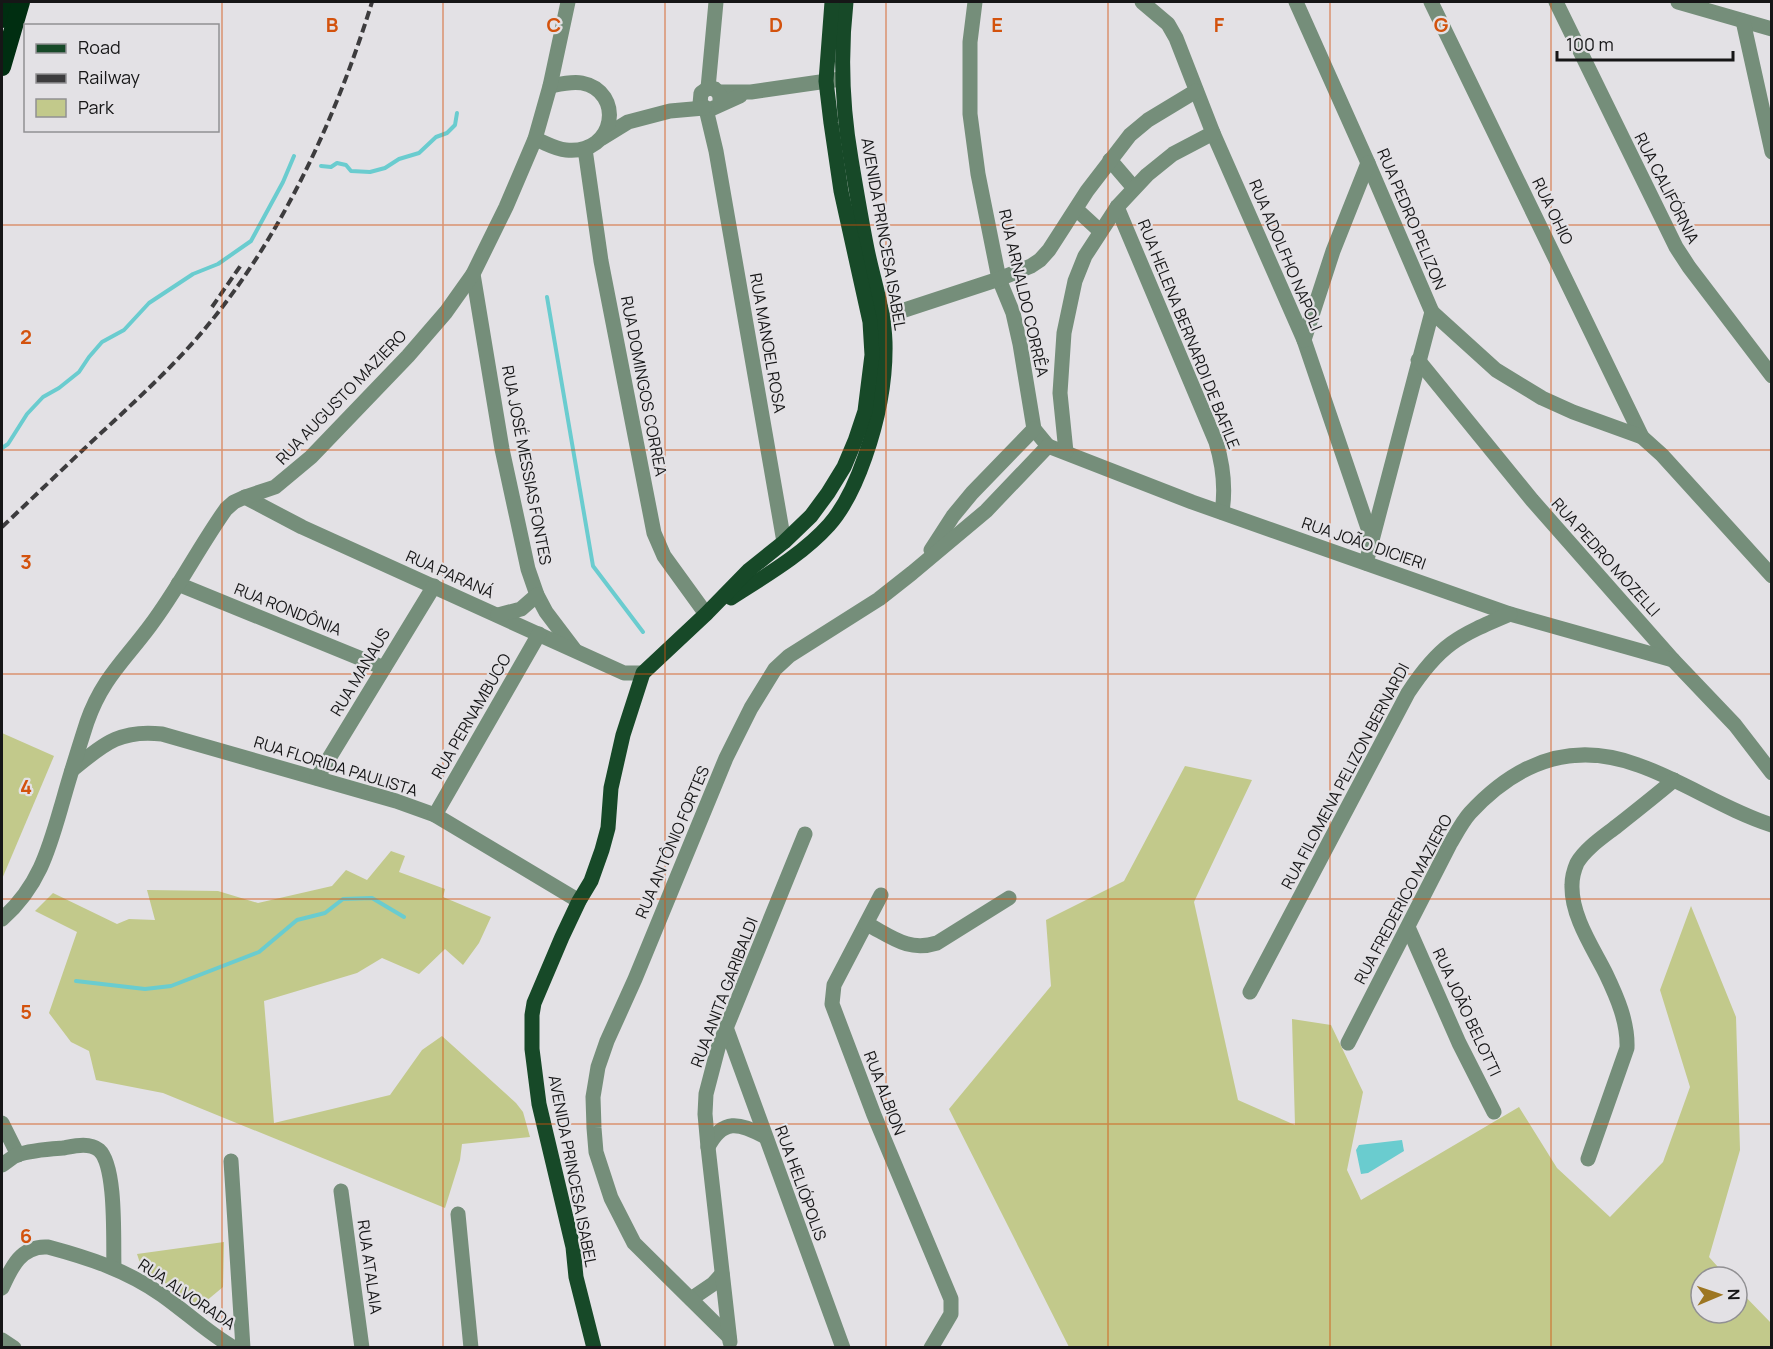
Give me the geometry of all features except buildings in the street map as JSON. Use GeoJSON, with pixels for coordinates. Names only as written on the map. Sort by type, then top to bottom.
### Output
{"type":"FeatureCollection","features":[{"type":"Feature","properties":{"kind":"highway"},"geometry":{"type":"LineString","coordinates":[[2,19],[6,2]]}},
{"type":"Feature","properties":{"kind":"highway"},"geometry":{"type":"LineString","coordinates":[[2,67],[21,2]]}},
{"type":"Feature","properties":{"kind":"main road","name":"AVENIDA PRINCESA ISABEL"},"geometry":{"type":"LineString","coordinates":[[706,614],[801,551],[830,524],[846,499],[861,467],[872,436],[881,399],[885,371],[885,340],[876,320],[841,191],[832,2]]}},
{"type":"Feature","properties":{"kind":"main road","name":"AVENIDA PRINCESA ISABEL"},"geometry":{"type":"LineString","coordinates":[[834,80],[846,2]]}},
{"type":"Feature","properties":{"kind":"main road","name":"AVENIDA PRINCESA ISABEL"},"geometry":{"type":"LineString","coordinates":[[594,1347],[576,1277],[573,1247],[539,1104],[532,1049],[534,1003],[579,901],[591,881],[602,850],[608,828],[611,788],[622,735],[643,673],[749,570],[784,542],[811,516],[828,494],[844,467],[865,411],[876,320]]}},
{"type":"Feature","properties":{"kind":"street","name":"RUA AUGUSTO MAZIERO"},"geometry":{"type":"LineString","coordinates":[[2,919],[23,898],[46,857],[94,702],[105,682],[151,625],[226,509],[245,497],[275,487],[311,457],[408,356],[446,312],[473,274],[506,207],[535,139],[550,86],[568,2]]}},
{"type":"Feature","properties":{"kind":"street","name":"RUA MANOEL ROSA"},"geometry":{"type":"LineString","coordinates":[[716,2],[712,40],[711,99],[716,151],[784,542]]}},
{"type":"Feature","properties":{"kind":"street","name":"RUA ARNALDO CORRÊA"},"geometry":{"type":"LineString","coordinates":[[975,2],[969,42],[970,114],[978,174],[999,279],[1013,313],[1020,344],[1034,429]]}},
{"type":"Feature","properties":{"kind":"street","name":"RUA ADOLFHO NAPOLI"},"geometry":{"type":"LineString","coordinates":[[1142,2],[1154,10],[1172,31],[1213,133],[1304,340],[1371,537]]}},
{"type":"Feature","properties":{"kind":"street","name":"RUA PEDRO PELIZON"},"geometry":{"type":"LineString","coordinates":[[1296,2],[1432,312],[1366,563]]}},
{"type":"Feature","properties":{"kind":"street","name":"RUA OHIO"},"geometry":{"type":"LineString","coordinates":[[1431,2],[1642,437]]}},
{"type":"Feature","properties":{"kind":"street","name":"RUA CALIFÓRNIA"},"geometry":{"type":"LineString","coordinates":[[1556,2],[1676,247],[1771,373]]}},
{"type":"Feature","properties":{"kind":"street"},"geometry":{"type":"LineString","coordinates":[[1677,2],[1772,29]]}},
{"type":"Feature","properties":{"kind":"street"},"geometry":{"type":"LineString","coordinates":[[1743,21],[1772,152]]}},
{"type":"Feature","properties":{"kind":"street"},"geometry":{"type":"LineString","coordinates":[[535,139],[566,150],[585,149],[628,122],[711,99],[834,80]]}},
{"type":"Feature","properties":{"kind":"street"},"geometry":{"type":"LineString","coordinates":[[550,86],[584,83],[603,95],[617,117],[628,122]]}},
{"type":"Feature","properties":{"kind":"street"},"geometry":{"type":"LineString","coordinates":[[876,320],[999,279],[1040,260],[1130,135],[1148,120],[1196,91]]}},
{"type":"Feature","properties":{"kind":"street"},"geometry":{"type":"LineString","coordinates":[[601,139],[609,123],[608,105]]}},
{"type":"Feature","properties":{"kind":"street"},"geometry":{"type":"LineString","coordinates":[[1066,452],[1060,393],[1064,333],[1075,281],[1085,256],[1100,231],[1134,188],[1173,154],[1213,133]]}},
{"type":"Feature","properties":{"kind":"street","name":"RUA DOMINGOS CORREA"},"geometry":{"type":"LineString","coordinates":[[585,149],[601,261],[654,533],[664,556],[706,614]]}},
{"type":"Feature","properties":{"kind":"street"},"geometry":{"type":"LineString","coordinates":[[1110,160],[1134,188]]}},
{"type":"Feature","properties":{"kind":"street"},"geometry":{"type":"LineString","coordinates":[[1304,340],[1333,251],[1368,163]]}},
{"type":"Feature","properties":{"kind":"street","name":"RUA HELENA BERNARDI DE BAFILE"},"geometry":{"type":"LineString","coordinates":[[1118,207],[1216,442],[1224,478],[1225,494],[1222,512]]}},
{"type":"Feature","properties":{"kind":"street"},"geometry":{"type":"LineString","coordinates":[[1076,209],[1100,231]]}},
{"type":"Feature","properties":{"kind":"street","name":"RUA JOSÉ MESSIAS FONTES"},"geometry":{"type":"LineString","coordinates":[[473,274],[502,449],[528,569],[546,612],[576,651]]}},
{"type":"Feature","properties":{"kind":"street"},"geometry":{"type":"LineString","coordinates":[[1432,312],[1496,370],[1542,398],[1642,437],[1662,455],[1772,576]]}},
{"type":"Feature","properties":{"kind":"street","name":"RUA PEDRO MOZELLI"},"geometry":{"type":"LineString","coordinates":[[1418,360],[1532,500],[1673,660],[1735,725],[1772,773]]}},
{"type":"Feature","properties":{"kind":"street"},"geometry":{"type":"LineString","coordinates":[[923,562],[952,516],[1034,429],[1048,446]]}},
{"type":"Feature","properties":{"kind":"street","name":"RUA JOÃO DICIERI"},"geometry":{"type":"LineString","coordinates":[[1048,446],[1192,502],[1510,614],[1673,660]]}},
{"type":"Feature","properties":{"kind":"street","name":"RUA ANTÔNIO FORTES"},"geometry":{"type":"LineString","coordinates":[[730,1342],[691,1299],[634,1243],[611,1198],[596,1152],[593,1097],[598,1067],[607,1041],[726,758],[751,708],[775,669],[789,656],[879,599],[986,511],[1048,446]]}},
{"type":"Feature","properties":{"kind":"street","name":"RUA PARANÁ"},"geometry":{"type":"LineString","coordinates":[[245,497],[302,527],[624,673],[643,673]]}},
{"type":"Feature","properties":{"kind":"street","name":"RUA RONDÔNIA"},"geometry":{"type":"LineString","coordinates":[[178,584],[384,668]]}},
{"type":"Feature","properties":{"kind":"street","name":"RUA MANAUS"},"geometry":{"type":"LineString","coordinates":[[317,778],[434,586]]}},
{"type":"Feature","properties":{"kind":"street"},"geometry":{"type":"LineString","coordinates":[[498,615],[521,609],[537,595]]}},
{"type":"Feature","properties":{"kind":"street","name":"RUA FILOMENA PELIZON BERNARDI"},"geometry":{"type":"LineString","coordinates":[[1250,992],[1408,693],[1425,667],[1443,648],[1466,632],[1510,614]]}},
{"type":"Feature","properties":{"kind":"street","name":"RUA PERNAMBUCO"},"geometry":{"type":"LineString","coordinates":[[435,815],[539,634]]}},
{"type":"Feature","properties":{"kind":"street","name":"RUA FLORIDA PAULISTA"},"geometry":{"type":"LineString","coordinates":[[72,770],[107,742],[135,734],[150,733],[317,778],[435,815],[579,901]]}},
{"type":"Feature","properties":{"kind":"street","name":"RUA FREDERICO MAZIERO"},"geometry":{"type":"LineString","coordinates":[[1348,1043],[1450,844],[1469,814],[1499,786],[1525,768],[1552,758],[1581,755],[1607,757],[1637,764],[1731,809],[1772,825]]}},
{"type":"Feature","properties":{"kind":"street"},"geometry":{"type":"LineString","coordinates":[[1588,1160],[1627,1048],[1628,1035],[1609,981],[1583,929],[1575,905],[1572,886],[1573,873],[1590,848],[1674,780]]}},
{"type":"Feature","properties":{"kind":"street","name":"RUA ANITA GARIBALDI"},"geometry":{"type":"LineString","coordinates":[[730,1342],[708,1147],[706,1094],[718,1048],[805,834]]}},
{"type":"Feature","properties":{"kind":"street","name":"RUA ALBION"},"geometry":{"type":"LineString","coordinates":[[881,895],[834,985],[832,1004],[874,1115],[949,1293],[952,1305],[949,1319],[931,1347]]}},
{"type":"Feature","properties":{"kind":"street"},"geometry":{"type":"LineString","coordinates":[[867,924],[902,942],[915,947],[925,947],[937,943],[1009,898]]}},
{"type":"Feature","properties":{"kind":"street","name":"RUA JOÃO BELOTTI"},"geometry":{"type":"LineString","coordinates":[[1408,927],[1459,1043],[1494,1112]]}},
{"type":"Feature","properties":{"kind":"street","name":"RUA HELIÓPOLIS"},"geometry":{"type":"LineString","coordinates":[[727,1029],[843,1347]]}},
{"type":"Feature","properties":{"kind":"street"},"geometry":{"type":"LineString","coordinates":[[2,1123],[18,1155]]}},
{"type":"Feature","properties":{"kind":"street"},"geometry":{"type":"LineString","coordinates":[[708,1147],[713,1137],[729,1126],[743,1126],[765,1136]]}},
{"type":"Feature","properties":{"kind":"street"},"geometry":{"type":"LineString","coordinates":[[2,1165],[18,1155],[82,1145],[93,1146],[100,1151],[106,1161],[112,1192],[114,1267]]}},
{"type":"Feature","properties":{"kind":"street"},"geometry":{"type":"LineString","coordinates":[[231,1161],[243,1347]]}},
{"type":"Feature","properties":{"kind":"street","name":"RUA ATALAIA"},"geometry":{"type":"LineString","coordinates":[[341,1191],[362,1347]]}},
{"type":"Feature","properties":{"kind":"street"},"geometry":{"type":"LineString","coordinates":[[458,1214],[471,1347]]}},
{"type":"Feature","properties":{"kind":"street","name":"RUA ALVORADA"},"geometry":{"type":"LineString","coordinates":[[2,1288],[12,1267],[24,1253],[39,1246],[95,1260],[114,1267],[161,1294],[234,1347]]}},
{"type":"Feature","properties":{"kind":"street"},"geometry":{"type":"LineString","coordinates":[[691,1299],[713,1284],[722,1274]]}},
{"type":"Feature","properties":{"kind":"street"},"geometry":{"type":"LineString","coordinates":[[2,1340],[14,1347]]}},
{"type":"Feature","properties":{"kind":"green space"},"geometry":{"type":"Polygon","coordinates":[[[2,733],[54,756],[2,879],[2,733]]]}},
{"type":"Feature","properties":{"kind":"green space"},"geometry":{"type":"Polygon","coordinates":[[[1185,766],[1252,780],[1194,902],[1238,1100],[1295,1125],[1292,1019],[1331,1025],[1363,1092],[1347,1170],[1361,1200],[1519,1107],[1557,1168],[1610,1217],[1663,1162],[1690,1087],[1660,990],[1691,906],[1736,1017],[1740,1150],[1709,1257],[1716,1265],[1689,1265],[1689,1325],[1749,1325],[1749,1300],[1771,1323],[1771,1347],[1069,1347],[949,1109],[1051,986],[1046,920],[1124,881],[1185,766]]]}},
{"type":"Feature","properties":{"kind":"green space"},"geometry":{"type":"Polygon","coordinates":[[[391,851],[405,856],[399,872],[445,889],[443,897],[491,917],[479,943],[463,965],[445,949],[419,974],[382,958],[357,973],[264,1001],[274,1123],[390,1095],[422,1050],[442,1036],[516,1103],[523,1112],[530,1137],[462,1144],[460,1160],[445,1208],[163,1093],[96,1080],[89,1051],[71,1042],[49,1013],[77,932],[35,911],[53,893],[117,924],[129,919],[155,920],[147,890],[218,891],[258,903],[332,886],[346,870],[367,880],[391,851]]]}},
{"type":"Feature","properties":{"kind":"green space"},"geometry":{"type":"Polygon","coordinates":[[[224,1242],[223,1287],[199,1307],[141,1266],[137,1254],[224,1242]]]}},
{"type":"Feature","properties":{"kind":"water"},"geometry":{"type":"Polygon","coordinates":[[[1402,1140],[1404,1151],[1368,1173],[1361,1174],[1356,1150],[1359,1145],[1402,1140]]]}},
{"type":"Feature","properties":{"kind":"waterway"},"geometry":{"type":"LineString","coordinates":[[321,166],[331,167],[337,163],[346,165],[351,171],[370,172],[385,168],[399,159],[419,153],[436,137],[447,133],[455,125],[457,113]]}},
{"type":"Feature","properties":{"kind":"waterway"},"geometry":{"type":"LineString","coordinates":[[2,448],[8,444],[27,414],[43,397],[79,372],[102,342],[124,330],[149,303],[193,274],[218,264],[251,241],[283,182],[294,156]]}},
{"type":"Feature","properties":{"kind":"waterway"},"geometry":{"type":"LineString","coordinates":[[547,297],[593,566],[643,632]]}},
{"type":"Feature","properties":{"kind":"waterway"},"geometry":{"type":"LineString","coordinates":[[76,981],[145,989],[171,986],[259,952],[297,920],[325,913],[343,899],[372,898],[404,917]]}},
{"type":"Feature","properties":{"kind":"railway"},"geometry":{"type":"LineString","coordinates":[[2,527],[171,366],[203,331],[231,295],[282,217],[304,175],[342,89],[372,2]]}},
{"type":"Feature","properties":{"kind":"railway"},"geometry":{"type":"LineString","coordinates":[[212,307],[241,265]]}}]}
